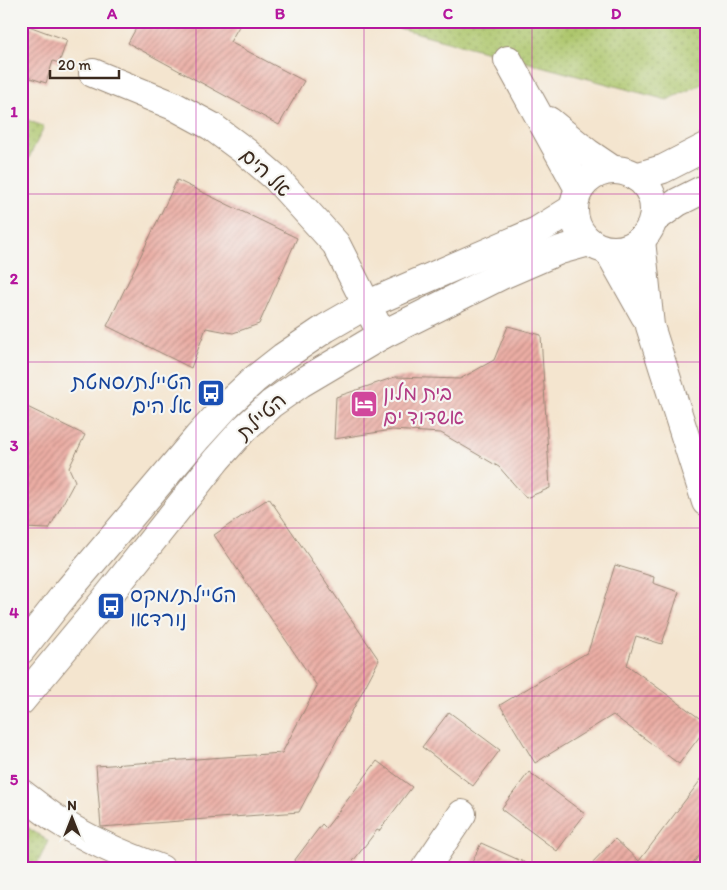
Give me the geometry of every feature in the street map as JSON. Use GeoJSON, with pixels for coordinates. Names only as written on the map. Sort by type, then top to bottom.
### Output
{"type":"FeatureCollection","features":[{"type":"Feature","properties":{"kind":"main road"},"geometry":{"type":"LineString","coordinates":[[508,60],[571,171],[576,198],[576,226],[598,246],[650,326],[706,502]]}},
{"type":"Feature","properties":{"kind":"main road","name":"אל הים"},"geometry":{"type":"LineString","coordinates":[[93,73],[174,106],[212,126],[276,178],[336,244],[382,335]]}},
{"type":"Feature","properties":{"kind":"main road"},"geometry":{"type":"LineString","coordinates":[[536,111],[588,154],[645,185],[652,196],[654,208],[647,230],[650,326]]}},
{"type":"Feature","properties":{"kind":"main road"},"geometry":{"type":"LineString","coordinates":[[576,198],[594,175],[603,171],[625,174],[663,169],[706,147]]}},
{"type":"Feature","properties":{"kind":"main road"},"geometry":{"type":"LineString","coordinates":[[598,246],[619,250],[631,247],[678,202],[706,188]]}},
{"type":"Feature","properties":{"kind":"main road","name":"הטיילת"},"geometry":{"type":"LineString","coordinates":[[21,650],[161,480],[228,404],[255,379],[283,357],[326,328],[366,305],[537,231],[576,198]]}},
{"type":"Feature","properties":{"kind":"main road","name":"הטיילת"},"geometry":{"type":"LineString","coordinates":[[21,701],[104,601],[187,494],[243,430],[271,404],[301,383],[382,335],[500,276],[560,250],[598,246]]}},
{"type":"Feature","properties":{"kind":"main road"},"geometry":{"type":"LineString","coordinates":[[21,794],[56,819],[89,838],[121,854],[161,869]]}},
{"type":"Feature","properties":{"kind":"main road"},"geometry":{"type":"LineString","coordinates":[[425,869],[462,814]]}},
{"type":"Feature","properties":{"kind":"green space"},"geometry":{"type":"Polygon","coordinates":[[[373,21],[706,21],[706,82],[667,100],[373,21]]]}},
{"type":"Feature","properties":{"kind":"green space"},"geometry":{"type":"Polygon","coordinates":[[[21,117],[44,127],[21,174],[21,117]]]}},
{"type":"Feature","properties":{"kind":"green space"},"geometry":{"type":"Polygon","coordinates":[[[21,823],[48,841],[35,869],[21,869],[21,823]]]}},
{"type":"Feature","properties":{"kind":"building"},"geometry":{"type":"Polygon","coordinates":[[[140,21],[242,21],[230,42],[304,81],[279,125],[128,43],[140,21]]]}},
{"type":"Feature","properties":{"kind":"building"},"geometry":{"type":"Polygon","coordinates":[[[26,25],[67,40],[59,63],[53,61],[46,83],[21,75],[21,67],[26,52],[21,50],[21,38],[26,25]]]}},
{"type":"Feature","properties":{"kind":"building"},"geometry":{"type":"Polygon","coordinates":[[[177,180],[297,238],[259,324],[233,333],[206,328],[191,368],[107,326],[177,180]]]}},
{"type":"Feature","properties":{"kind":"building"},"geometry":{"type":"Polygon","coordinates":[[[508,326],[541,335],[550,488],[526,498],[499,467],[441,433],[392,430],[334,439],[336,397],[395,377],[460,379],[494,360],[508,326]]]}},
{"type":"Feature","properties":{"kind":"building"},"geometry":{"type":"Polygon","coordinates":[[[21,404],[85,435],[69,468],[75,481],[49,529],[21,528],[21,404]]]}},
{"type":"Feature","properties":{"kind":"building"},"geometry":{"type":"Polygon","coordinates":[[[269,498],[379,660],[299,812],[101,827],[96,766],[282,753],[317,686],[214,535],[269,498]]]}},
{"type":"Feature","properties":{"kind":"building"},"geometry":{"type":"Polygon","coordinates":[[[615,565],[654,577],[653,583],[679,592],[662,644],[636,636],[627,665],[706,723],[706,728],[679,764],[613,715],[535,763],[500,705],[588,652],[615,565]]]}},
{"type":"Feature","properties":{"kind":"building"},"geometry":{"type":"Polygon","coordinates":[[[449,712],[500,750],[473,786],[422,747],[449,712]]]}},
{"type":"Feature","properties":{"kind":"building"},"geometry":{"type":"Polygon","coordinates":[[[377,761],[412,787],[379,831],[377,830],[347,869],[288,869],[322,824],[326,828],[377,761]]]}},
{"type":"Feature","properties":{"kind":"building"},"geometry":{"type":"Polygon","coordinates":[[[529,772],[585,814],[557,851],[501,809],[529,772]]]}},
{"type":"Feature","properties":{"kind":"building"},"geometry":{"type":"Polygon","coordinates":[[[706,773],[706,846],[688,869],[586,869],[615,839],[639,861],[706,773]]]}},
{"type":"Feature","properties":{"kind":"building"},"geometry":{"type":"Polygon","coordinates":[[[481,843],[539,869],[469,869],[481,843]]]}},
{"type":"Feature","properties":{"kind":"place","name":"הטיילת/סמטת אל הים"},"geometry":{"type":"Point","coordinates":[211,393]}},
{"type":"Feature","properties":{"kind":"place","name":"בית מלון אשדוד ים"},"geometry":{"type":"Point","coordinates":[364,404]}},
{"type":"Feature","properties":{"kind":"place","name":"הטיילת/מקס נורדאו"},"geometry":{"type":"Point","coordinates":[111,606]}}]}
